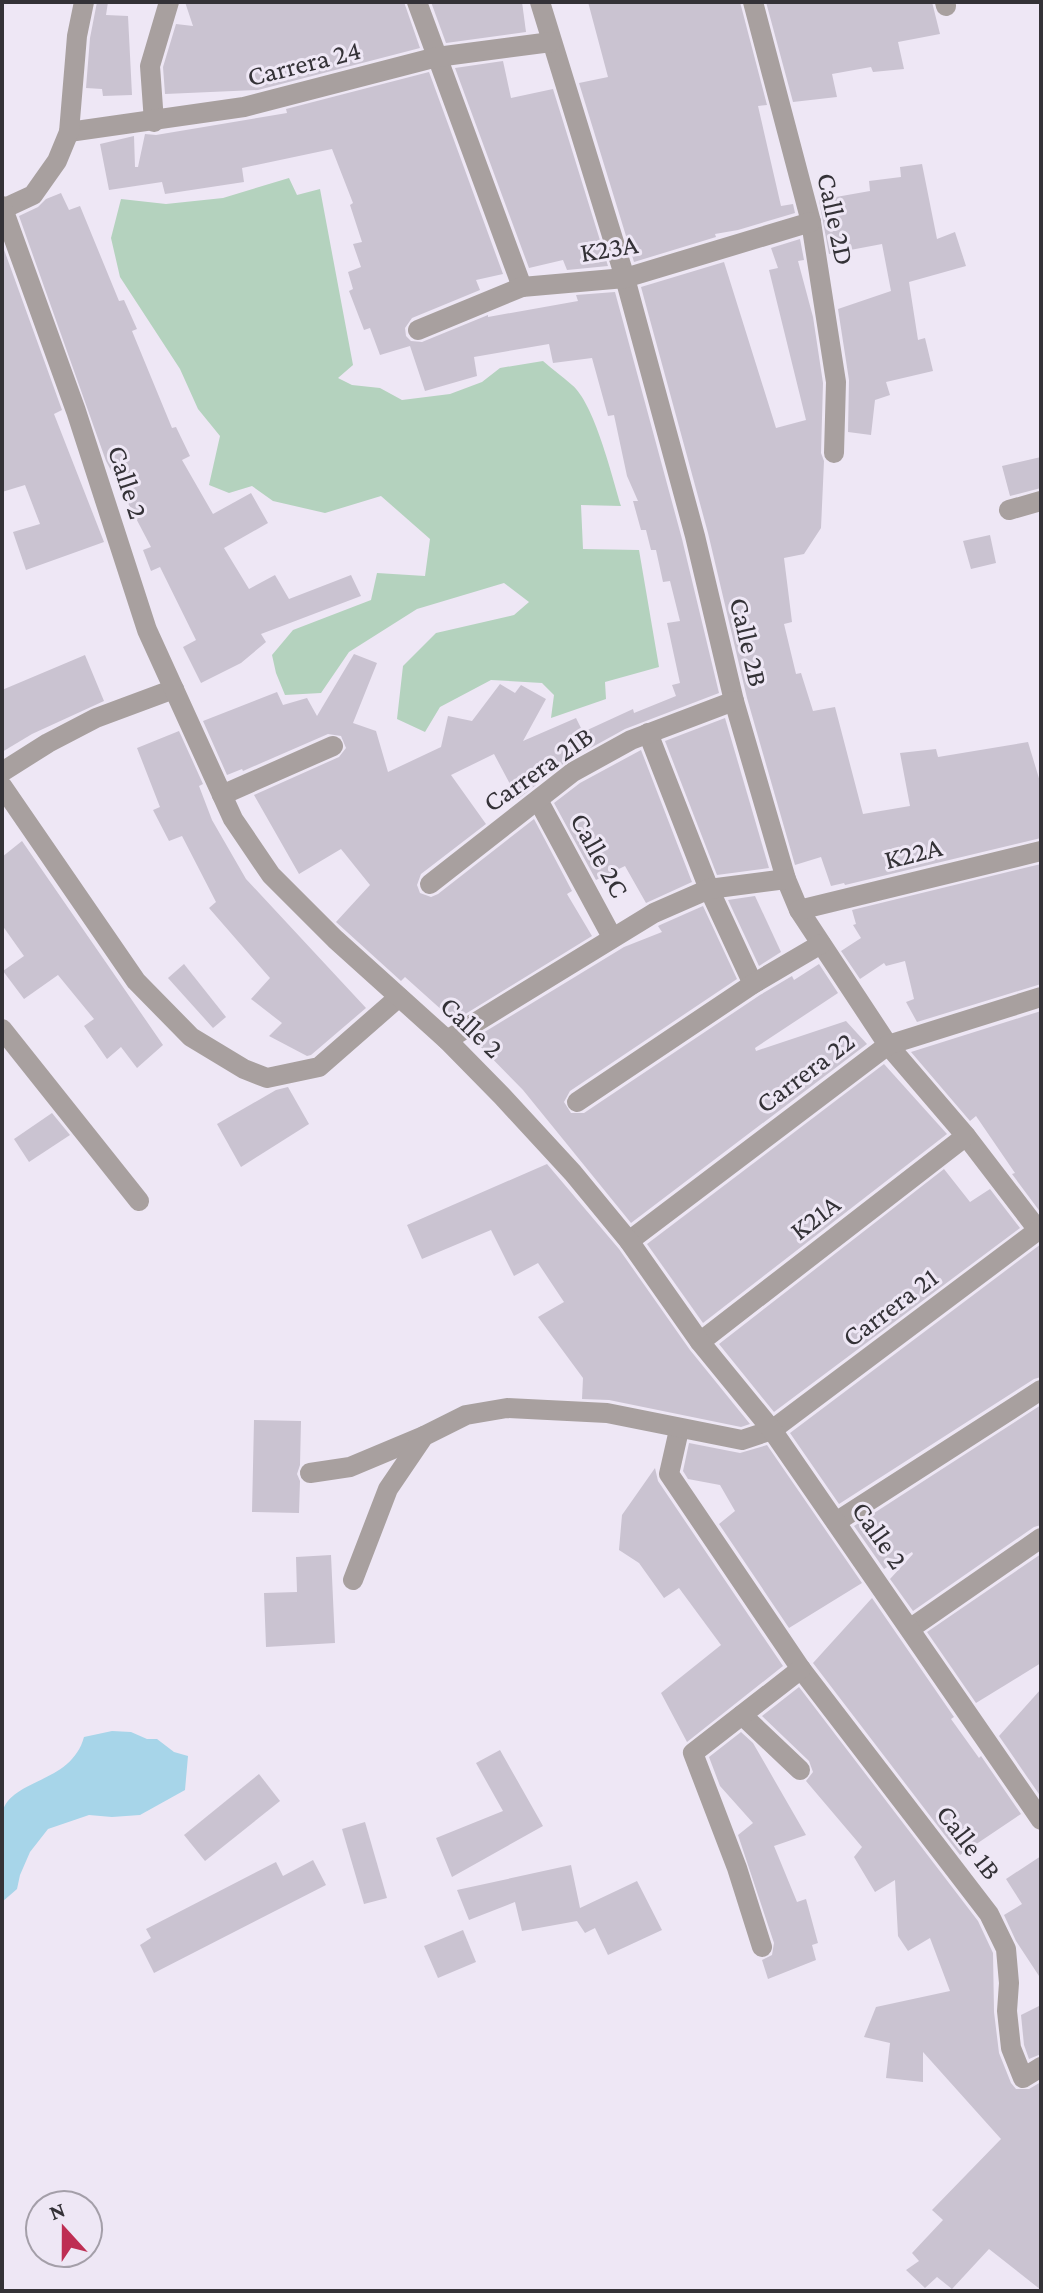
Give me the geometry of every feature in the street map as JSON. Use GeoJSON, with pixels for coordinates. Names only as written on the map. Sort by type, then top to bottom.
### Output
{"type":"FeatureCollection","features":[{"type":"Feature","properties":{"kind":"street"},"geometry":{"type":"LineString","coordinates":[[2,207],[33,195],[57,161],[69,132],[77,36],[84,2]]}},
{"type":"Feature","properties":{"kind":"street"},"geometry":{"type":"LineString","coordinates":[[154,122],[150,66],[169,2]]}},
{"type":"Feature","properties":{"kind":"street"},"geometry":{"type":"LineString","coordinates":[[417,2],[522,287]]}},
{"type":"Feature","properties":{"kind":"street","name":"Calle 2B"},"geometry":{"type":"LineString","coordinates":[[540,2],[625,278],[695,536],[734,701],[786,879],[799,910],[888,1045],[966,1136],[1039,1229]]}},
{"type":"Feature","properties":{"kind":"street","name":"Calle 2D"},"geometry":{"type":"LineString","coordinates":[[753,2],[811,222],[836,382],[834,453]]}},
{"type":"Feature","properties":{"kind":"street","name":"Carrera 24"},"geometry":{"type":"LineString","coordinates":[[69,132],[244,107],[437,57],[551,42]]}},
{"type":"Feature","properties":{"kind":"street","name":"Calle 2"},"geometry":{"type":"LineString","coordinates":[[2,207],[76,411],[147,630],[233,819],[271,875],[335,939],[447,1040],[573,1173],[629,1241],[700,1342],[772,1430],[1041,1820]]}},
{"type":"Feature","properties":{"kind":"street","name":"K23A"},"geometry":{"type":"LineString","coordinates":[[418,330],[522,287],[625,278],[811,222]]}},
{"type":"Feature","properties":{"kind":"street"},"geometry":{"type":"LineString","coordinates":[[1009,510],[1041,501]]}},
{"type":"Feature","properties":{"kind":"street"},"geometry":{"type":"LineString","coordinates":[[2,772],[96,718],[174,689]]}},
{"type":"Feature","properties":{"kind":"street","name":"Carrera 21B"},"geometry":{"type":"LineString","coordinates":[[430,884],[573,772],[648,733],[734,701]]}},
{"type":"Feature","properties":{"kind":"street"},"geometry":{"type":"LineString","coordinates":[[648,733],[709,889],[753,984]]}},
{"type":"Feature","properties":{"kind":"street"},"geometry":{"type":"LineString","coordinates":[[222,795],[333,746]]}},
{"type":"Feature","properties":{"kind":"street"},"geometry":{"type":"LineString","coordinates":[[2,786],[136,981],[191,1037],[244,1069],[267,1078],[319,1067],[399,997]]}},
{"type":"Feature","properties":{"kind":"street","name":"Calle 2C"},"geometry":{"type":"LineString","coordinates":[[538,800],[612,937]]}},
{"type":"Feature","properties":{"kind":"street","name":"K22A"},"geometry":{"type":"LineString","coordinates":[[799,910],[1041,851]]}},
{"type":"Feature","properties":{"kind":"street"},"geometry":{"type":"LineString","coordinates":[[447,1040],[654,913],[709,889],[786,879]]}},
{"type":"Feature","properties":{"kind":"street"},"geometry":{"type":"LineString","coordinates":[[577,1102],[753,984],[821,944]]}},
{"type":"Feature","properties":{"kind":"street","name":"Carrera 22"},"geometry":{"type":"LineString","coordinates":[[629,1241],[888,1045],[1041,997]]}},
{"type":"Feature","properties":{"kind":"street"},"geometry":{"type":"LineString","coordinates":[[2,1029],[139,1201]]}},
{"type":"Feature","properties":{"kind":"street","name":"K21A"},"geometry":{"type":"LineString","coordinates":[[700,1342],[966,1136]]}},
{"type":"Feature","properties":{"kind":"street","name":"Carrera 21"},"geometry":{"type":"LineString","coordinates":[[772,1430],[1039,1229]]}},
{"type":"Feature","properties":{"kind":"street"},"geometry":{"type":"LineString","coordinates":[[836,1522],[1041,1390]]}},
{"type":"Feature","properties":{"kind":"street"},"geometry":{"type":"LineString","coordinates":[[310,1473],[350,1467],[466,1415],[507,1408],[607,1413],[679,1430],[742,1440],[772,1430]]}},
{"type":"Feature","properties":{"kind":"street"},"geometry":{"type":"LineString","coordinates":[[679,1430],[669,1474],[801,1669],[693,1753],[737,1868],[762,1947]]}},
{"type":"Feature","properties":{"kind":"street"},"geometry":{"type":"LineString","coordinates":[[353,1580],[388,1489],[424,1436]]}},
{"type":"Feature","properties":{"kind":"street"},"geometry":{"type":"LineString","coordinates":[[911,1628],[1041,1538]]}},
{"type":"Feature","properties":{"kind":"street","name":"Calle 1B"},"geometry":{"type":"LineString","coordinates":[[801,1669],[989,1914],[1006,1949],[1011,2048],[1032,2073]]}},
{"type":"Feature","properties":{"kind":"street"},"geometry":{"type":"LineString","coordinates":[[742,1715],[800,1770]]}},
{"type":"Feature","properties":{"kind":"green space"},"geometry":{"type":"Polygon","coordinates":[[[289,178],[297,195],[320,189],[353,365],[338,378],[352,385],[380,388],[402,400],[450,394],[482,382],[500,368],[543,361],[580,394],[601,441],[621,506],[581,505],[583,549],[639,550],[659,667],[605,682],[606,699],[551,718],[554,695],[542,683],[491,680],[440,707],[425,732],[397,719],[403,666],[436,633],[514,615],[529,602],[504,583],[417,609],[349,652],[321,693],[285,695],[272,655],[293,630],[371,600],[377,573],[425,576],[430,539],[381,496],[325,513],[273,501],[252,486],[229,493],[209,485],[220,436],[198,409],[180,369],[120,277],[111,238],[121,199],[166,204],[223,198],[289,178]]]}},
{"type":"Feature","properties":{"kind":"water"},"geometry":{"type":"Polygon","coordinates":[[[112,1731],[157,1739],[174,1752],[188,1756],[185,1790],[140,1815],[89,1815],[48,1829],[30,1852],[17,1889],[2,1902],[1,1823],[7,1802],[67,1764],[77,1753],[84,1737],[112,1731]]]}},
{"type":"Feature","properties":{"kind":"building"},"geometry":{"type":"Polygon","coordinates":[[[97,2],[108,2],[106,15],[128,16],[132,95],[103,96],[102,89],[86,88],[97,2]]]}},
{"type":"Feature","properties":{"kind":"building"},"geometry":{"type":"Polygon","coordinates":[[[185,2],[404,2],[420,48],[258,90],[165,94],[163,67],[176,24],[193,26],[185,2]]]}},
{"type":"Feature","properties":{"kind":"building"},"geometry":{"type":"Polygon","coordinates":[[[431,2],[522,2],[526,32],[446,43],[431,2]]]}},
{"type":"Feature","properties":{"kind":"building"},"geometry":{"type":"Polygon","coordinates":[[[588,2],[740,2],[767,105],[758,106],[781,206],[793,204],[795,213],[715,234],[716,237],[634,262],[579,83],[608,77],[588,2]]]}},
{"type":"Feature","properties":{"kind":"building"},"geometry":{"type":"Polygon","coordinates":[[[766,2],[932,2],[940,34],[898,42],[904,69],[873,72],[871,67],[832,74],[837,97],[793,102],[766,2]]]}},
{"type":"Feature","properties":{"kind":"building"},"geometry":{"type":"Polygon","coordinates":[[[503,61],[511,98],[553,89],[608,266],[567,270],[563,260],[529,268],[455,68],[503,61]]]}},
{"type":"Feature","properties":{"kind":"building"},"geometry":{"type":"Polygon","coordinates":[[[429,72],[503,274],[476,280],[480,290],[412,318],[405,328],[406,336],[411,341],[422,342],[488,315],[578,301],[576,295],[615,292],[682,539],[719,693],[625,729],[567,761],[518,799],[494,754],[451,775],[486,824],[421,874],[417,885],[420,893],[431,897],[438,894],[534,819],[572,891],[567,894],[592,936],[454,1021],[405,977],[401,981],[336,922],[370,885],[341,849],[299,874],[254,795],[339,757],[346,748],[341,736],[328,734],[227,775],[203,721],[277,692],[283,705],[307,698],[317,716],[354,654],[377,663],[353,723],[376,731],[388,772],[441,747],[448,716],[472,721],[500,684],[515,693],[521,685],[546,699],[523,741],[576,718],[583,732],[633,709],[634,713],[676,696],[672,685],[680,683],[667,623],[680,621],[670,581],[663,582],[656,550],[651,550],[646,530],[641,530],[633,501],[638,501],[627,476],[614,415],[608,416],[592,358],[553,363],[549,344],[474,357],[477,376],[425,391],[410,346],[380,355],[370,328],[364,330],[349,291],[353,289],[348,272],[361,267],[353,244],[362,242],[350,205],[353,203],[332,149],[242,168],[244,182],[165,194],[162,182],[109,190],[100,144],[134,136],[135,167],[138,167],[145,134],[156,135],[287,113],[286,109],[429,72]]]}},
{"type":"Feature","properties":{"kind":"building"},"geometry":{"type":"Polygon","coordinates":[[[922,164],[937,239],[955,232],[966,266],[909,282],[918,340],[925,338],[933,371],[886,382],[890,395],[875,400],[871,435],[848,432],[849,380],[838,309],[891,291],[882,244],[829,254],[819,200],[870,191],[869,181],[901,177],[900,167],[922,164]]]}},
{"type":"Feature","properties":{"kind":"building"},"geometry":{"type":"Polygon","coordinates":[[[61,193],[69,210],[80,206],[119,301],[124,300],[137,329],[132,331],[172,428],[176,427],[190,456],[182,460],[213,514],[251,493],[268,523],[224,548],[249,589],[275,575],[289,599],[351,575],[361,596],[261,634],[266,642],[241,663],[201,683],[183,647],[196,640],[160,567],[151,571],[143,550],[151,547],[106,461],[19,216],[61,193]]]}},
{"type":"Feature","properties":{"kind":"building"},"geometry":{"type":"Polygon","coordinates":[[[800,239],[804,260],[798,261],[813,317],[823,383],[821,453],[824,461],[821,528],[804,554],[784,558],[792,622],[784,624],[796,674],[801,673],[813,711],[835,707],[863,814],[910,806],[900,753],[936,749],[938,757],[1028,742],[1041,785],[1041,838],[831,886],[821,857],[795,865],[747,698],[708,533],[641,287],[724,262],[776,428],[806,420],[769,270],[778,268],[771,248],[800,239]]]}},
{"type":"Feature","properties":{"kind":"building"},"geometry":{"type":"Polygon","coordinates":[[[2,244],[62,410],[54,414],[104,542],[26,570],[13,532],[40,524],[25,485],[2,492],[2,244]]]}},
{"type":"Feature","properties":{"kind":"building"},"geometry":{"type":"Polygon","coordinates":[[[1041,457],[1041,488],[1010,496],[1002,466],[1041,457]]]}},
{"type":"Feature","properties":{"kind":"building"},"geometry":{"type":"Polygon","coordinates":[[[990,535],[996,563],[971,569],[963,541],[990,535]]]}},
{"type":"Feature","properties":{"kind":"building"},"geometry":{"type":"Polygon","coordinates":[[[85,655],[104,701],[32,734],[2,752],[2,690],[85,655]]]}},
{"type":"Feature","properties":{"kind":"building"},"geometry":{"type":"Polygon","coordinates":[[[725,718],[769,868],[717,875],[665,741],[725,718]]]}},
{"type":"Feature","properties":{"kind":"building"},"geometry":{"type":"Polygon","coordinates":[[[179,731],[203,784],[199,786],[212,820],[246,879],[366,1008],[311,1055],[307,1056],[269,1036],[282,1023],[251,999],[270,978],[209,908],[216,902],[182,836],[169,841],[153,810],[160,807],[137,748],[179,731]]]}},
{"type":"Feature","properties":{"kind":"building"},"geometry":{"type":"Polygon","coordinates":[[[641,750],[692,882],[646,903],[625,866],[596,880],[554,803],[580,783],[641,750]]]}},
{"type":"Feature","properties":{"kind":"building"},"geometry":{"type":"Polygon","coordinates":[[[22,841],[163,1045],[137,1068],[121,1047],[107,1059],[84,1026],[94,1019],[58,975],[24,999],[3,971],[24,956],[2,925],[2,857],[22,841]]]}},
{"type":"Feature","properties":{"kind":"building"},"geometry":{"type":"Polygon","coordinates":[[[1041,864],[1041,984],[917,1022],[906,1002],[914,999],[905,961],[886,966],[884,963],[860,979],[841,951],[861,938],[853,925],[856,924],[852,910],[1041,864]]]}},
{"type":"Feature","properties":{"kind":"building"},"geometry":{"type":"Polygon","coordinates":[[[755,896],[781,952],[759,966],[728,900],[755,896]]]}},
{"type":"Feature","properties":{"kind":"building"},"geometry":{"type":"Polygon","coordinates":[[[703,906],[737,979],[570,1091],[564,1102],[571,1113],[584,1113],[760,995],[792,976],[794,980],[819,964],[838,993],[755,1048],[756,1051],[846,1021],[867,1044],[631,1223],[523,1090],[473,1039],[624,947],[662,932],[658,926],[703,906]]]}},
{"type":"Feature","properties":{"kind":"building"},"geometry":{"type":"Polygon","coordinates":[[[184,964],[226,1017],[213,1028],[168,978],[184,964]]]}},
{"type":"Feature","properties":{"kind":"building"},"geometry":{"type":"Polygon","coordinates":[[[1041,1011],[1041,1213],[976,1116],[970,1121],[911,1052],[1041,1011]]]}},
{"type":"Feature","properties":{"kind":"building"},"geometry":{"type":"Polygon","coordinates":[[[884,1064],[947,1134],[703,1323],[647,1244],[884,1064]]]}},
{"type":"Feature","properties":{"kind":"building"},"geometry":{"type":"Polygon","coordinates":[[[288,1087],[309,1124],[241,1167],[217,1124],[276,1090],[288,1087]]]}},
{"type":"Feature","properties":{"kind":"building"},"geometry":{"type":"Polygon","coordinates":[[[52,1113],[70,1135],[29,1162],[14,1139],[52,1113]]]}},
{"type":"Feature","properties":{"kind":"building"},"geometry":{"type":"Polygon","coordinates":[[[547,1164],[619,1249],[690,1350],[750,1424],[741,1427],[609,1400],[582,1399],[583,1378],[538,1317],[564,1302],[538,1263],[514,1276],[491,1230],[422,1259],[407,1225],[547,1164]]]}},
{"type":"Feature","properties":{"kind":"building"},"geometry":{"type":"Polygon","coordinates":[[[944,1169],[970,1202],[990,1189],[1020,1228],[774,1412],[719,1344],[944,1169]]]}},
{"type":"Feature","properties":{"kind":"building"},"geometry":{"type":"Polygon","coordinates":[[[1041,1244],[1041,1377],[839,1504],[790,1433],[1041,1244]]]}},
{"type":"Feature","properties":{"kind":"building"},"geometry":{"type":"Polygon","coordinates":[[[1041,1405],[1041,1525],[913,1611],[890,1579],[912,1552],[884,1569],[854,1526],[1041,1405]]]}},
{"type":"Feature","properties":{"kind":"building"},"geometry":{"type":"Polygon","coordinates":[[[254,1420],[301,1421],[297,1474],[300,1481],[299,1513],[252,1512],[254,1420]]]}},
{"type":"Feature","properties":{"kind":"building"},"geometry":{"type":"Polygon","coordinates":[[[689,1443],[740,1453],[767,1445],[862,1583],[789,1628],[719,1524],[735,1511],[720,1485],[688,1479],[683,1471],[689,1443]]]}},
{"type":"Feature","properties":{"kind":"building"},"geometry":{"type":"Polygon","coordinates":[[[655,1468],[658,1481],[783,1666],[687,1742],[661,1693],[721,1645],[679,1588],[664,1598],[639,1563],[619,1550],[622,1515],[655,1468]]]}},
{"type":"Feature","properties":{"kind":"building"},"geometry":{"type":"Polygon","coordinates":[[[1041,1554],[1041,1663],[976,1703],[927,1632],[1041,1554]]]}},
{"type":"Feature","properties":{"kind":"building"},"geometry":{"type":"Polygon","coordinates":[[[331,1555],[335,1643],[266,1647],[264,1593],[297,1592],[296,1557],[331,1555]]]}},
{"type":"Feature","properties":{"kind":"building"},"geometry":{"type":"Polygon","coordinates":[[[872,1598],[954,1717],[951,1719],[1021,1814],[960,1855],[813,1663],[872,1598]]]}},
{"type":"Feature","properties":{"kind":"building"},"geometry":{"type":"Polygon","coordinates":[[[799,1687],[978,1921],[993,1953],[994,2012],[999,2053],[1016,2089],[1029,2089],[1041,2082],[1041,2290],[989,2249],[952,2289],[937,2277],[925,2288],[906,2270],[919,2261],[912,2253],[943,2220],[932,2210],[1001,2139],[923,2052],[923,2082],[886,2078],[890,2043],[864,2037],[876,2007],[950,1991],[930,1938],[908,1951],[898,1936],[895,1880],[875,1892],[854,1857],[862,1847],[806,1781],[813,1772],[809,1761],[762,1716],[799,1687]]]}},
{"type":"Feature","properties":{"kind":"building"},"geometry":{"type":"Polygon","coordinates":[[[1041,1689],[1041,1797],[999,1736],[1041,1689]]]}},
{"type":"Feature","properties":{"kind":"building"},"geometry":{"type":"Polygon","coordinates":[[[741,1732],[753,1743],[806,1835],[774,1846],[797,1902],[806,1899],[818,1943],[812,1945],[816,1960],[768,1979],[762,1960],[772,1955],[774,1943],[738,1835],[753,1823],[720,1786],[709,1757],[741,1732]]]}},
{"type":"Feature","properties":{"kind":"building"},"geometry":{"type":"Polygon","coordinates":[[[500,1750],[543,1826],[452,1877],[436,1838],[503,1811],[476,1763],[500,1750]]]}},
{"type":"Feature","properties":{"kind":"building"},"geometry":{"type":"Polygon","coordinates":[[[259,1774],[280,1801],[205,1861],[184,1835],[259,1774]]]}},
{"type":"Feature","properties":{"kind":"building"},"geometry":{"type":"Polygon","coordinates":[[[365,1822],[387,1898],[364,1904],[342,1829],[365,1822]]]}},
{"type":"Feature","properties":{"kind":"building"},"geometry":{"type":"Polygon","coordinates":[[[1041,1856],[1041,1979],[1016,1941],[1004,1915],[1022,1904],[1006,1879],[1041,1856]]]}},
{"type":"Feature","properties":{"kind":"building"},"geometry":{"type":"Polygon","coordinates":[[[313,1860],[326,1885],[154,1973],[140,1945],[151,1938],[146,1929],[276,1862],[283,1876],[313,1860]]]}},
{"type":"Feature","properties":{"kind":"building"},"geometry":{"type":"Polygon","coordinates":[[[571,1865],[580,1908],[637,1881],[662,1930],[608,1955],[595,1928],[585,1933],[577,1921],[522,1931],[515,1902],[469,1920],[457,1890],[571,1865]]]}},
{"type":"Feature","properties":{"kind":"building"},"geometry":{"type":"Polygon","coordinates":[[[463,1930],[476,1962],[438,1978],[424,1946],[463,1930]]]}},
{"type":"Feature","properties":{"kind":"building"},"geometry":{"type":"Polygon","coordinates":[[[1041,2005],[1041,2054],[1029,2059],[1024,2045],[1021,2015],[1041,2005]]]}}]}
